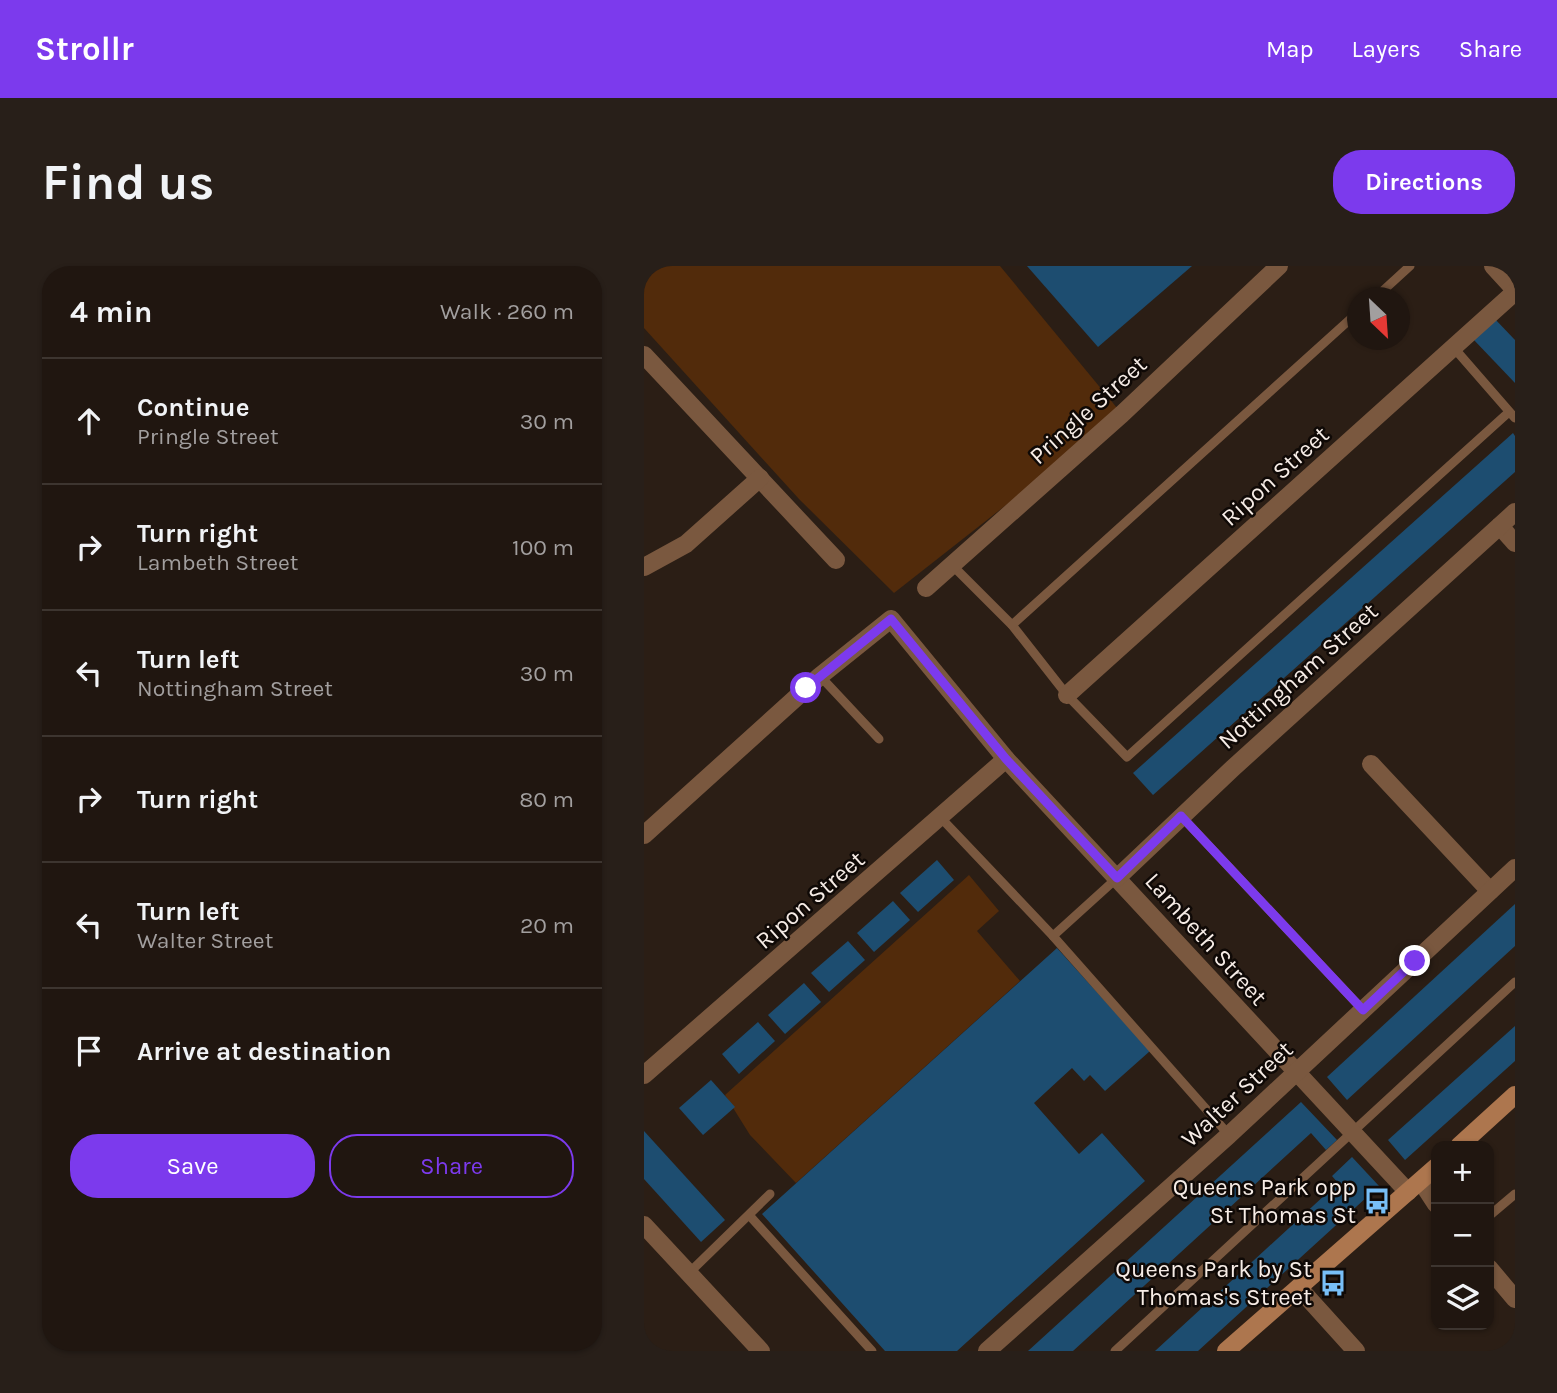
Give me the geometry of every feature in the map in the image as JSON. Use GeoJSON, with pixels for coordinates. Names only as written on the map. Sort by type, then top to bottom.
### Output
{"type":"FeatureCollection","features":[{"type":"Feature","properties":{"kind":"street","name":"Pringle Street"},"geometry":{"type":"LineString","coordinates":[[926,588],[1122,414],[1279,266]]}},
{"type":"Feature","properties":{"kind":"street"},"geometry":{"type":"LineString","coordinates":[[1493,266],[1513,284]]}},
{"type":"Feature","properties":{"kind":"street","name":"Ripon Street"},"geometry":{"type":"LineString","coordinates":[[1067,695],[1454,348],[1513,284]]}},
{"type":"Feature","properties":{"kind":"street"},"geometry":{"type":"LineString","coordinates":[[644,355],[836,560]]}},
{"type":"Feature","properties":{"kind":"street"},"geometry":{"type":"LineString","coordinates":[[644,567],[686,544],[761,478]]}},
{"type":"Feature","properties":{"kind":"street","name":"Nottingham Street"},"geometry":{"type":"LineString","coordinates":[[1117,878],[1181,816],[1515,512]]}},
{"type":"Feature","properties":{"kind":"street"},"geometry":{"type":"LineString","coordinates":[[1500,526],[1515,543]]}},
{"type":"Feature","properties":{"kind":"street","name":"Lambeth Street"},"geometry":{"type":"LineString","coordinates":[[820,676],[891,619],[1006,759],[1296,1073],[1352,1131],[1431,1200]]}},
{"type":"Feature","properties":{"kind":"street"},"geometry":{"type":"LineString","coordinates":[[644,835],[820,676]]}},
{"type":"Feature","properties":{"kind":"street","name":"Ripon Street"},"geometry":{"type":"LineString","coordinates":[[644,1075],[1006,759]]}},
{"type":"Feature","properties":{"kind":"street"},"geometry":{"type":"LineString","coordinates":[[1371,764],[1490,891]]}},
{"type":"Feature","properties":{"kind":"street","name":"Walter Street"},"geometry":{"type":"LineString","coordinates":[[987,1351],[1230,1135],[1515,868]]}},
{"type":"Feature","properties":{"kind":"street"},"geometry":{"type":"LineString","coordinates":[[1465,1141],[1515,1096]]}},
{"type":"Feature","properties":{"kind":"street"},"geometry":{"type":"LineString","coordinates":[[1226,1351],[1431,1172]]}},
{"type":"Feature","properties":{"kind":"street"},"geometry":{"type":"LineString","coordinates":[[644,1225],[761,1351]]}},
{"type":"Feature","properties":{"kind":"street"},"geometry":{"type":"LineString","coordinates":[[1494,1274],[1515,1299]]}},
{"type":"Feature","properties":{"kind":"street"},"geometry":{"type":"LineString","coordinates":[[1299,1288],[1356,1351]]}},
{"type":"Feature","properties":{"kind":"lane"},"geometry":{"type":"LineString","coordinates":[[1387,287],[1410,266]]}},
{"type":"Feature","properties":{"kind":"lane"},"geometry":{"type":"LineString","coordinates":[[1012,625],[1347,322]]}},
{"type":"Feature","properties":{"kind":"lane"},"geometry":{"type":"LineString","coordinates":[[952,565],[1012,625],[1067,695],[1127,757],[1512,415],[1454,348]]}},
{"type":"Feature","properties":{"kind":"lane"},"geometry":{"type":"LineString","coordinates":[[820,676],[879,740]]}},
{"type":"Feature","properties":{"kind":"lane"},"geometry":{"type":"LineString","coordinates":[[1181,816],[1363,1010]]}},
{"type":"Feature","properties":{"kind":"lane"},"geometry":{"type":"LineString","coordinates":[[941,818],[1053,936],[1230,1135]]}},
{"type":"Feature","properties":{"kind":"lane"},"geometry":{"type":"LineString","coordinates":[[1053,936],[1117,878]]}},
{"type":"Feature","properties":{"kind":"lane"},"geometry":{"type":"LineString","coordinates":[[1115,1351],[1515,982]]}},
{"type":"Feature","properties":{"kind":"lane"},"geometry":{"type":"LineString","coordinates":[[690,1272],[771,1194]]}},
{"type":"Feature","properties":{"kind":"lane"},"geometry":{"type":"LineString","coordinates":[[1494,1212],[1515,1194]]}},
{"type":"Feature","properties":{"kind":"lane"},"geometry":{"type":"LineString","coordinates":[[749,1215],[872,1351]]}},
{"type":"Feature","properties":{"kind":"shaded area"},"geometry":{"type":"Polygon","coordinates":[[[644,266],[1000,266],[1122,414],[894,593],[799,499],[644,328],[644,266]]]}},
{"type":"Feature","properties":{"kind":"shaded area"},"geometry":{"type":"Polygon","coordinates":[[[969,875],[999,911],[977,931],[1020,981],[796,1183],[750,1135],[725,1095],[969,875]]]}},
{"type":"Feature","properties":{"kind":"building"},"geometry":{"type":"Polygon","coordinates":[[[1027,266],[1192,266],[1098,347],[1027,266]]]}},
{"type":"Feature","properties":{"kind":"building"},"geometry":{"type":"Polygon","coordinates":[[[1494,318],[1515,340],[1515,383],[1473,339],[1494,318]]]}},
{"type":"Feature","properties":{"kind":"building"},"geometry":{"type":"Polygon","coordinates":[[[1513,433],[1515,472],[1153,795],[1133,773],[1513,433]]]}},
{"type":"Feature","properties":{"kind":"building"},"geometry":{"type":"Polygon","coordinates":[[[937,860],[954,880],[918,912],[900,893],[937,860]]]}},
{"type":"Feature","properties":{"kind":"building"},"geometry":{"type":"Polygon","coordinates":[[[893,901],[910,920],[874,952],[857,933],[893,901]]]}},
{"type":"Feature","properties":{"kind":"building"},"geometry":{"type":"Polygon","coordinates":[[[1515,904],[1515,946],[1347,1100],[1327,1077],[1515,904]]]}},
{"type":"Feature","properties":{"kind":"building"},"geometry":{"type":"Polygon","coordinates":[[[848,941],[865,960],[829,992],[811,973],[848,941]]]}},
{"type":"Feature","properties":{"kind":"building"},"geometry":{"type":"Polygon","coordinates":[[[1057,948],[1150,1051],[1105,1091],[1090,1075],[1084,1081],[1072,1068],[1034,1103],[1079,1154],[1102,1133],[1145,1181],[957,1351],[885,1351],[762,1214],[1057,948]]]}},
{"type":"Feature","properties":{"kind":"building"},"geometry":{"type":"Polygon","coordinates":[[[804,983],[821,1002],[785,1034],[768,1015],[804,983]]]}},
{"type":"Feature","properties":{"kind":"building"},"geometry":{"type":"Polygon","coordinates":[[[758,1022],[775,1041],[739,1074],[722,1054],[758,1022]]]}},
{"type":"Feature","properties":{"kind":"building"},"geometry":{"type":"Polygon","coordinates":[[[1515,1026],[1515,1061],[1405,1160],[1388,1140],[1515,1026]]]}},
{"type":"Feature","properties":{"kind":"building"},"geometry":{"type":"Polygon","coordinates":[[[711,1080],[735,1107],[703,1135],[679,1108],[711,1080]]]}},
{"type":"Feature","properties":{"kind":"building"},"geometry":{"type":"Polygon","coordinates":[[[1301,1102],[1337,1140],[1326,1150],[1311,1133],[1073,1351],[1028,1351],[1301,1102]]]}},
{"type":"Feature","properties":{"kind":"building"},"geometry":{"type":"Polygon","coordinates":[[[644,1131],[725,1220],[701,1242],[644,1179],[644,1131]]]}},
{"type":"Feature","properties":{"kind":"building"},"geometry":{"type":"Polygon","coordinates":[[[1352,1157],[1379,1186],[1198,1351],[1155,1351],[1338,1183],[1332,1176],[1352,1157]]]}},
{"type":"Feature","properties":{"kind":"place","name":"Queens Park opp St Thomas St"},"geometry":{"type":"Point","coordinates":[1377,1201]}},
{"type":"Feature","properties":{"kind":"place","name":"Queens Park by St Thomas's Street"},"geometry":{"type":"Point","coordinates":[1333,1283]}},
{"type":"Feature","properties":{"kind":"route"},"geometry":{"type":"LineString","coordinates":[[806,688],[891,619],[1006,759],[1117,878],[1181,816],[1363,1010],[1415,961]]}}]}
